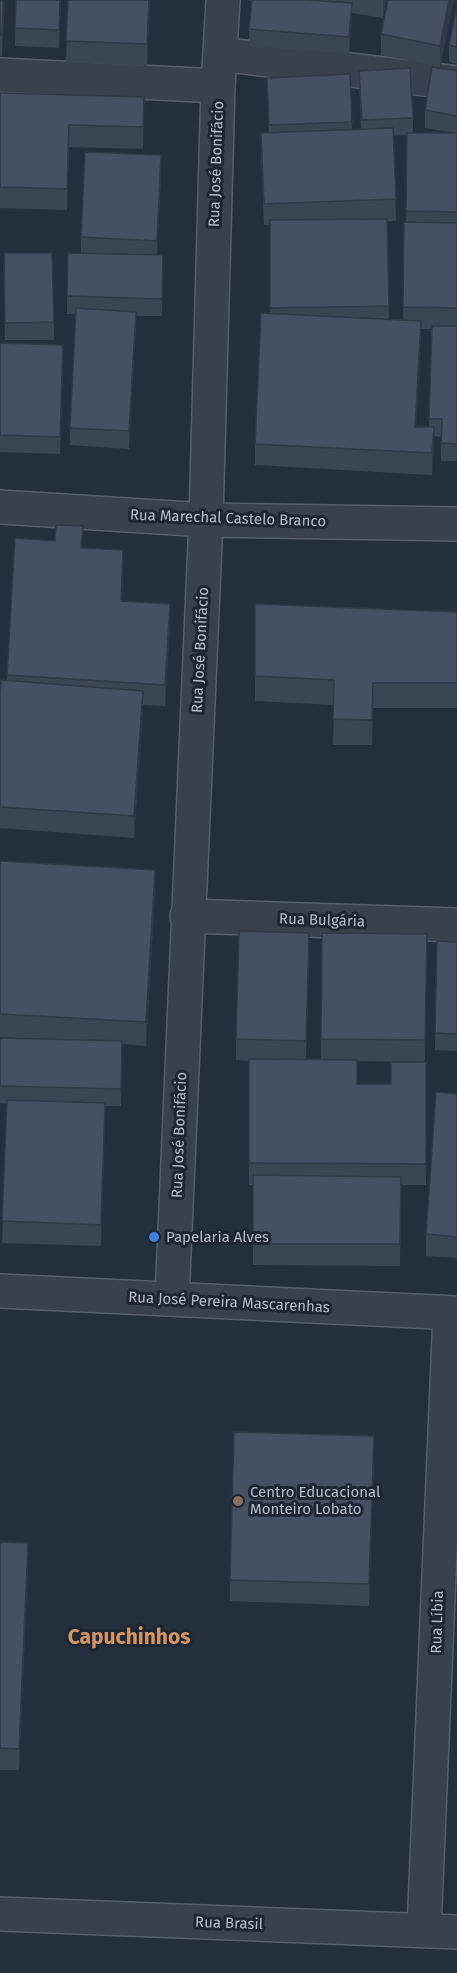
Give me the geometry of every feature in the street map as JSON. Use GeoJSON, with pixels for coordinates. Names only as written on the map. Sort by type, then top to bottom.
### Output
{"type":"FeatureCollection","features":[{"type":"Feature","properties":{"kind":"street","name":"Rua José Bonifácio"},"geometry":{"type":"LineString","coordinates":[[172,1299],[206,520],[222,0]]}},
{"type":"Feature","properties":{"kind":"street"},"geometry":{"type":"LineString","coordinates":[[0,75],[219,70],[457,83]]}},
{"type":"Feature","properties":{"kind":"street","name":"Rua Marechal Castelo Branco"},"geometry":{"type":"LineString","coordinates":[[0,507],[206,520],[457,524]]}},
{"type":"Feature","properties":{"kind":"street","name":"Rua Bulgária"},"geometry":{"type":"LineString","coordinates":[[187,916],[457,925]]}},
{"type":"Feature","properties":{"kind":"street","name":"Rua José Pereira Mascarenhas"},"geometry":{"type":"LineString","coordinates":[[0,1292],[454,1313]]}},
{"type":"Feature","properties":{"kind":"street","name":"Rua Líbia"},"geometry":{"type":"LineString","coordinates":[[424,1930],[454,1313]]}},
{"type":"Feature","properties":{"kind":"street","name":"Rua Brasil"},"geometry":{"type":"LineString","coordinates":[[0,1914],[457,1932]]}},
{"type":"Feature","properties":{"kind":"building"},"geometry":{"type":"Polygon","coordinates":[[[0,0],[3,0],[2,35],[0,35],[0,0]]]}},
{"type":"Feature","properties":{"kind":"building"},"geometry":{"type":"Polygon","coordinates":[[[16,0],[60,0],[59,30],[15,28],[16,0]]]}},
{"type":"Feature","properties":{"kind":"building"},"geometry":{"type":"Polygon","coordinates":[[[68,0],[149,0],[147,44],[66,41],[68,0]]]}},
{"type":"Feature","properties":{"kind":"building"},"geometry":{"type":"Polygon","coordinates":[[[252,0],[352,3],[349,37],[249,29],[252,0]]]}},
{"type":"Feature","properties":{"kind":"building"},"geometry":{"type":"Polygon","coordinates":[[[388,0],[449,0],[440,46],[381,34],[388,0]]]}},
{"type":"Feature","properties":{"kind":"building"},"geometry":{"type":"Polygon","coordinates":[[[457,5],[457,47],[449,45],[457,5]]]}},
{"type":"Feature","properties":{"kind":"building"},"geometry":{"type":"Polygon","coordinates":[[[432,67],[457,71],[457,116],[425,110],[432,67]]]}},
{"type":"Feature","properties":{"kind":"building"},"geometry":{"type":"Polygon","coordinates":[[[410,68],[413,118],[362,120],[359,71],[410,68]]]}},
{"type":"Feature","properties":{"kind":"building"},"geometry":{"type":"Polygon","coordinates":[[[350,74],[352,122],[269,125],[267,78],[350,74]]]}},
{"type":"Feature","properties":{"kind":"building"},"geometry":{"type":"Polygon","coordinates":[[[0,93],[144,97],[143,127],[69,125],[67,189],[0,187],[0,93]]]}},
{"type":"Feature","properties":{"kind":"building"},"geometry":{"type":"Polygon","coordinates":[[[393,128],[396,199],[264,204],[261,133],[393,128]]]}},
{"type":"Feature","properties":{"kind":"building"},"geometry":{"type":"Polygon","coordinates":[[[407,133],[457,133],[457,212],[406,211],[407,133]]]}},
{"type":"Feature","properties":{"kind":"building"},"geometry":{"type":"Polygon","coordinates":[[[85,152],[161,155],[157,241],[81,237],[85,152]]]}},
{"type":"Feature","properties":{"kind":"building"},"geometry":{"type":"Polygon","coordinates":[[[387,219],[389,306],[270,308],[270,220],[387,219]]]}},
{"type":"Feature","properties":{"kind":"building"},"geometry":{"type":"Polygon","coordinates":[[[404,222],[457,223],[457,308],[403,307],[404,222]]]}},
{"type":"Feature","properties":{"kind":"building"},"geometry":{"type":"Polygon","coordinates":[[[4,253],[52,253],[54,322],[5,323],[4,253]]]}},
{"type":"Feature","properties":{"kind":"building"},"geometry":{"type":"Polygon","coordinates":[[[68,253],[163,255],[162,299],[67,296],[68,253]]]}},
{"type":"Feature","properties":{"kind":"building"},"geometry":{"type":"Polygon","coordinates":[[[76,308],[136,312],[129,431],[70,428],[76,308]]]}},
{"type":"Feature","properties":{"kind":"building"},"geometry":{"type":"Polygon","coordinates":[[[261,313],[421,321],[415,427],[434,427],[432,453],[255,444],[261,313]]]}},
{"type":"Feature","properties":{"kind":"building"},"geometry":{"type":"Polygon","coordinates":[[[432,326],[457,326],[457,444],[441,443],[442,419],[429,419],[432,326]]]}},
{"type":"Feature","properties":{"kind":"building"},"geometry":{"type":"Polygon","coordinates":[[[0,343],[63,345],[60,437],[0,435],[0,343]]]}},
{"type":"Feature","properties":{"kind":"building"},"geometry":{"type":"Polygon","coordinates":[[[56,525],[83,526],[81,548],[123,550],[121,601],[170,604],[165,685],[7,675],[15,538],[55,541],[56,525]]]}},
{"type":"Feature","properties":{"kind":"building"},"geometry":{"type":"Polygon","coordinates":[[[255,604],[457,612],[457,683],[373,683],[372,720],[333,719],[334,680],[255,676],[255,604]]]}},
{"type":"Feature","properties":{"kind":"building"},"geometry":{"type":"Polygon","coordinates":[[[1,680],[143,691],[134,816],[0,807],[1,680]]]}},
{"type":"Feature","properties":{"kind":"building"},"geometry":{"type":"Polygon","coordinates":[[[0,861],[155,870],[146,1022],[0,1014],[0,861]]]}},
{"type":"Feature","properties":{"kind":"building"},"geometry":{"type":"Polygon","coordinates":[[[239,931],[309,933],[306,1041],[236,1039],[239,931]]]}},
{"type":"Feature","properties":{"kind":"building"},"geometry":{"type":"Polygon","coordinates":[[[322,933],[427,934],[425,1040],[321,1039],[322,933]]]}},
{"type":"Feature","properties":{"kind":"building"},"geometry":{"type":"Polygon","coordinates":[[[437,941],[457,942],[457,1034],[435,1033],[437,941]]]}},
{"type":"Feature","properties":{"kind":"building"},"geometry":{"type":"Polygon","coordinates":[[[0,1038],[122,1041],[121,1089],[0,1086],[0,1038]]]}},
{"type":"Feature","properties":{"kind":"building"},"geometry":{"type":"Polygon","coordinates":[[[249,1059],[357,1060],[357,1084],[391,1084],[391,1062],[426,1062],[426,1164],[249,1163],[249,1059]]]}},
{"type":"Feature","properties":{"kind":"building"},"geometry":{"type":"Polygon","coordinates":[[[436,1092],[457,1094],[457,1237],[426,1234],[436,1092]]]}},
{"type":"Feature","properties":{"kind":"building"},"geometry":{"type":"Polygon","coordinates":[[[7,1100],[105,1103],[101,1225],[2,1221],[7,1100]]]}},
{"type":"Feature","properties":{"kind":"building"},"geometry":{"type":"Polygon","coordinates":[[[253,1175],[401,1177],[400,1244],[253,1244],[253,1175]]]}},
{"type":"Feature","properties":{"kind":"building"},"geometry":{"type":"Polygon","coordinates":[[[234,1432],[374,1436],[369,1584],[230,1580],[234,1432]]]}},
{"type":"Feature","properties":{"kind":"building"},"geometry":{"type":"Polygon","coordinates":[[[0,1542],[28,1543],[19,1749],[0,1748],[0,1542]]]}},
{"type":"Feature","properties":{"kind":"place","name":"Papelaria Alves"},"geometry":{"type":"Point","coordinates":[154,1237]}},
{"type":"Feature","properties":{"kind":"place","name":"Centro Educacional Monteiro Lobato"},"geometry":{"type":"Point","coordinates":[238,1501]}},
{"type":"Feature","properties":{"kind":"district","name":"Capuchinhos"},"geometry":{"type":"Point","coordinates":[129,1637]}}]}
